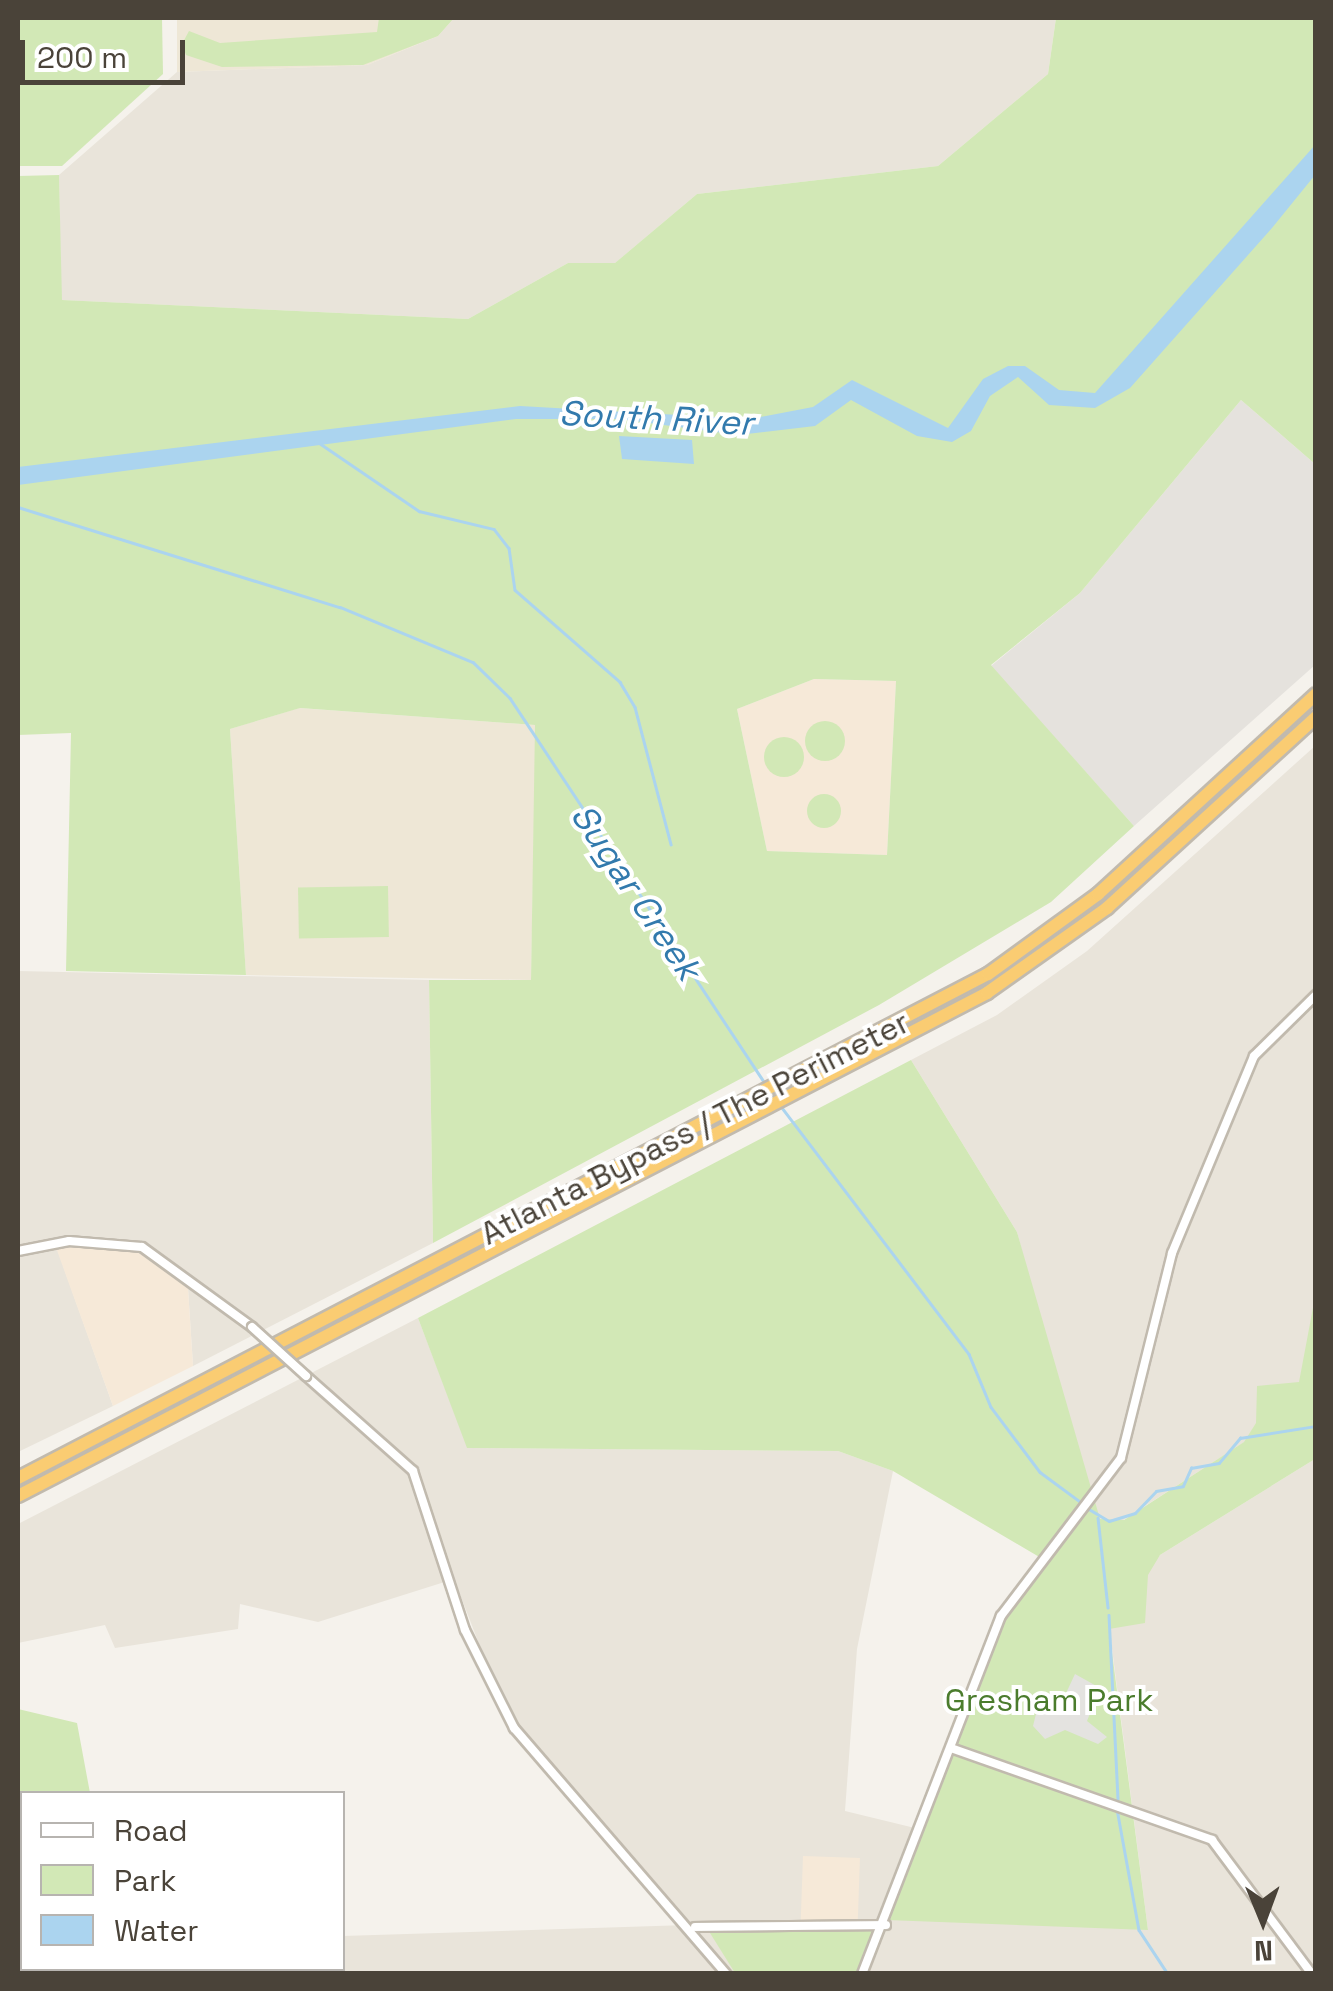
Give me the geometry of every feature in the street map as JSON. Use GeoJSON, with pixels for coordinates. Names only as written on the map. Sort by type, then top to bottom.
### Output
{"type":"FeatureCollection","features":[{"type":"Feature","properties":{"kind":"highway"},"geometry":{"type":"LineString","coordinates":[[1234,769],[1316,683]]}},
{"type":"Feature","properties":{"kind":"highway","name":"Atlanta Bypass / The Perimeter"},"geometry":{"type":"LineString","coordinates":[[18,1478],[894,1026],[1063,922],[1316,694]]}},
{"type":"Feature","properties":{"kind":"highway","name":"Atlanta Bypass / The Perimeter"},"geometry":{"type":"LineString","coordinates":[[18,1496],[902,1039],[1085,926],[1316,717]]}},
{"type":"Feature","properties":{"kind":"street"},"geometry":{"type":"LineString","coordinates":[[862,1974],[886,1925],[1014,1594],[1121,1458],[1172,1253],[1254,1056],[1316,995]]}},
{"type":"Feature","properties":{"kind":"street"},"geometry":{"type":"LineString","coordinates":[[18,1251],[69,1240],[142,1247],[252,1327],[413,1471],[465,1630],[514,1728],[696,1927],[726,1974]]}},
{"type":"Feature","properties":{"kind":"street"},"geometry":{"type":"LineString","coordinates":[[952,1748],[1212,1840],[1312,1974]]}},
{"type":"Feature","properties":{"kind":"street"},"geometry":{"type":"LineString","coordinates":[[696,1927],[886,1925]]}},
{"type":"Feature","properties":{"kind":"shaded area"},"geometry":{"type":"Polygon","coordinates":[[[177,18],[454,18],[438,36],[367,65],[177,72],[177,18]]]}},
{"type":"Feature","properties":{"kind":"shaded area"},"geometry":{"type":"Polygon","coordinates":[[[454,18],[1056,18],[1048,74],[938,166],[697,194],[614,264],[568,263],[468,319],[61,300],[59,175],[177,72],[367,65],[438,36],[454,18]]]}},
{"type":"Feature","properties":{"kind":"shaded area"},"geometry":{"type":"Polygon","coordinates":[[[1241,400],[1315,464],[1315,665],[1134,826],[991,666],[1080,593],[1241,400]]]}},
{"type":"Feature","properties":{"kind":"shaded area"},"geometry":{"type":"Polygon","coordinates":[[[814,679],[896,681],[887,855],[767,851],[737,709],[814,679]]]}},
{"type":"Feature","properties":{"kind":"shaded area"},"geometry":{"type":"Polygon","coordinates":[[[299,708],[536,725],[531,980],[246,975],[230,729],[299,708]]]}},
{"type":"Feature","properties":{"kind":"shaded area"},"geometry":{"type":"Polygon","coordinates":[[[1315,746],[1316,1378],[1308,1401],[1097,1537],[1017,1232],[911,1060],[997,1015],[1087,951],[1315,746]]]}},
{"type":"Feature","properties":{"kind":"shaded area"},"geometry":{"type":"Polygon","coordinates":[[[18,971],[429,980],[433,1243],[193,1366],[187,1273],[55,1243],[113,1406],[18,1452],[18,971]]]}},
{"type":"Feature","properties":{"kind":"shaded area"},"geometry":{"type":"Polygon","coordinates":[[[54,1242],[131,1250],[187,1273],[193,1366],[113,1406],[54,1242]]]}},
{"type":"Feature","properties":{"kind":"shaded area"},"geometry":{"type":"Polygon","coordinates":[[[418,1318],[468,1448],[838,1451],[893,1471],[857,1649],[845,1811],[919,1829],[1148,1930],[1108,1617],[1160,1555],[1315,1459],[1315,1973],[135,1973],[345,1971],[345,1936],[687,1925],[510,1724],[454,1579],[318,1622],[240,1604],[238,1629],[115,1648],[105,1625],[18,1643],[18,1524],[418,1318]]]}},
{"type":"Feature","properties":{"kind":"shaded area"},"geometry":{"type":"Polygon","coordinates":[[[1075,1674],[1100,1688],[1087,1721],[1107,1737],[1098,1744],[1065,1730],[1045,1739],[1033,1726],[1038,1706],[1060,1706],[1075,1674]]]}},
{"type":"Feature","properties":{"kind":"shaded area"},"geometry":{"type":"Polygon","coordinates":[[[803,1856],[860,1858],[858,1927],[801,1925],[803,1856]]]}},
{"type":"Feature","properties":{"kind":"green space"},"geometry":{"type":"Polygon","coordinates":[[[18,18],[162,18],[163,74],[62,166],[18,166],[18,18]]]}},
{"type":"Feature","properties":{"kind":"green space"},"geometry":{"type":"Polygon","coordinates":[[[379,18],[454,18],[438,36],[363,65],[222,67],[186,55],[182,44],[189,31],[220,43],[377,32],[379,18]]]}},
{"type":"Feature","properties":{"kind":"green space"},"geometry":{"type":"Polygon","coordinates":[[[1056,18],[1315,18],[1315,464],[1241,400],[1080,593],[991,665],[1134,826],[1051,902],[879,1005],[433,1243],[429,980],[531,980],[535,725],[300,708],[230,729],[246,975],[66,971],[71,733],[18,735],[18,176],[59,175],[62,300],[468,319],[568,263],[615,263],[697,194],[938,166],[1048,74],[1056,18]],[[814,679],[737,709],[767,851],[887,855],[896,681],[814,679]]]}},
{"type":"Feature","properties":{"kind":"green space"},"geometry":{"type":"Polygon","coordinates":[[[825,721],[839,727],[845,741],[839,755],[825,761],[811,755],[805,741],[811,727],[825,721]]]}},
{"type":"Feature","properties":{"kind":"green space"},"geometry":{"type":"Polygon","coordinates":[[[784,737],[798,743],[804,757],[798,771],[784,777],[770,771],[764,757],[770,743],[784,737]]]}},
{"type":"Feature","properties":{"kind":"green space"},"geometry":{"type":"Polygon","coordinates":[[[824,794],[836,799],[841,811],[836,823],[824,828],[812,823],[807,811],[812,799],[824,794]]]}},
{"type":"Feature","properties":{"kind":"green space"},"geometry":{"type":"Polygon","coordinates":[[[388,886],[389,937],[299,939],[298,888],[388,886]]]}},
{"type":"Feature","properties":{"kind":"green space","name":"Gresham Park"},"geometry":{"type":"Polygon","coordinates":[[[911,1060],[1017,1232],[1100,1519],[1124,1520],[1244,1442],[1256,1423],[1257,1386],[1299,1382],[1315,1297],[1315,1459],[1160,1555],[1148,1575],[1145,1623],[1109,1629],[1148,1930],[887,1920],[1005,1606],[1041,1558],[893,1471],[838,1451],[467,1448],[418,1318],[911,1060]]]}},
{"type":"Feature","properties":{"kind":"green space"},"geometry":{"type":"Polygon","coordinates":[[[18,1709],[77,1723],[90,1791],[20,1791],[20,1826],[18,1709]]]}},
{"type":"Feature","properties":{"kind":"green space"},"geometry":{"type":"Polygon","coordinates":[[[876,1930],[855,1974],[735,1973],[710,1933],[876,1930]]]}},
{"type":"Feature","properties":{"kind":"water","name":"South River"},"geometry":{"type":"Polygon","coordinates":[[[1315,145],[1315,175],[1272,228],[1130,388],[1095,408],[1049,405],[1018,377],[990,396],[971,431],[952,442],[917,436],[851,400],[815,426],[738,435],[619,419],[516,419],[18,485],[18,467],[520,406],[750,419],[813,407],[852,380],[948,428],[983,379],[1008,366],[1025,366],[1059,390],[1095,393],[1315,145]]]}},
{"type":"Feature","properties":{"kind":"water"},"geometry":{"type":"Polygon","coordinates":[[[619,436],[692,440],[694,464],[622,459],[619,436]]]}},
{"type":"Feature","properties":{"kind":"waterway"},"geometry":{"type":"LineString","coordinates":[[315,440],[419,511],[494,529],[509,548],[515,590],[620,682],[635,707],[671,844]]}},
{"type":"Feature","properties":{"kind":"waterway","name":"Sugar Creek"},"geometry":{"type":"LineString","coordinates":[[18,507],[340,607],[473,662],[510,698],[764,1082]]}},
{"type":"Feature","properties":{"kind":"waterway","name":"Sugar Creek"},"geometry":{"type":"LineString","coordinates":[[780,1105],[969,1354],[991,1407],[1040,1472],[1082,1503]]}},
{"type":"Feature","properties":{"kind":"waterway","name":"Sugar Creek"},"geometry":{"type":"LineString","coordinates":[[1089,1509],[1109,1521],[1135,1513],[1156,1491],[1183,1486],[1191,1468],[1219,1463],[1240,1438],[1316,1426]]}},
{"type":"Feature","properties":{"kind":"waterway"},"geometry":{"type":"LineString","coordinates":[[1098,1518],[1108,1607]]}},
{"type":"Feature","properties":{"kind":"waterway"},"geometry":{"type":"LineString","coordinates":[[1109,1615],[1118,1799]]}},
{"type":"Feature","properties":{"kind":"waterway"},"geometry":{"type":"LineString","coordinates":[[1117,1809],[1139,1930],[1168,1974]]}}]}
